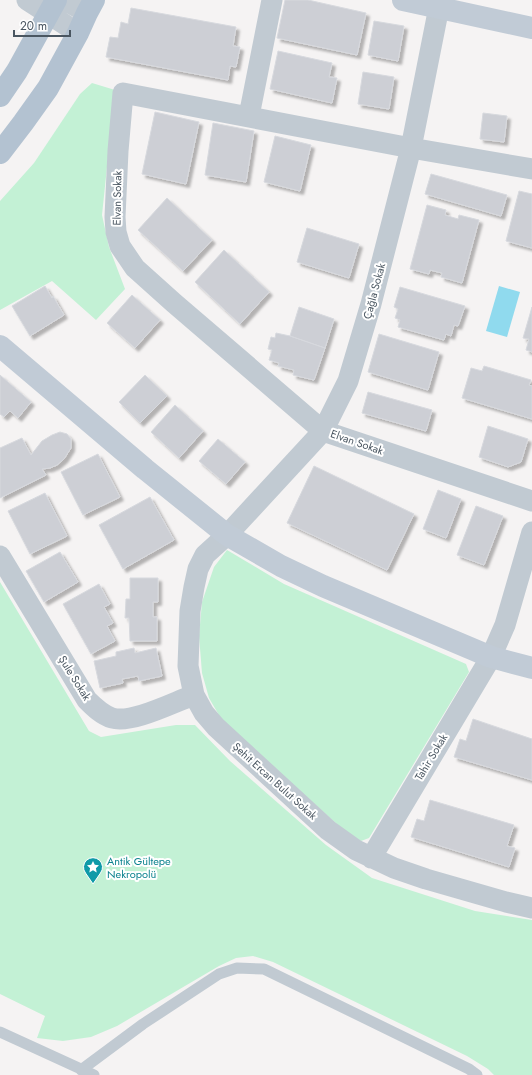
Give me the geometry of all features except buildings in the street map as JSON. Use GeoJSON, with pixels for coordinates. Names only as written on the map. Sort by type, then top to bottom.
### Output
{"type":"FeatureCollection","features":[{"type":"Feature","properties":{"kind":"main road"},"geometry":{"type":"LineString","coordinates":[[403,0],[532,28]]}},
{"type":"Feature","properties":{"kind":"main road"},"geometry":{"type":"LineString","coordinates":[[0,96],[17,70],[52,7]]}},
{"type":"Feature","properties":{"kind":"main road"},"geometry":{"type":"LineString","coordinates":[[0,153],[48,88],[78,33],[90,7]]}},
{"type":"Feature","properties":{"kind":"main road"},"geometry":{"type":"LineString","coordinates":[[0,346],[145,470],[226,535],[281,566],[323,586],[491,657],[532,668]]}},
{"type":"Feature","properties":{"kind":"street"},"geometry":{"type":"LineString","coordinates":[[27,0],[52,7],[78,33]]}},
{"type":"Feature","properties":{"kind":"street"},"geometry":{"type":"LineString","coordinates":[[65,0],[90,7]]}},
{"type":"Feature","properties":{"kind":"street"},"geometry":{"type":"LineString","coordinates":[[248,116],[272,0]]}},
{"type":"Feature","properties":{"kind":"street","name":"Çağla Sokak"},"geometry":{"type":"LineString","coordinates":[[226,535],[323,431],[348,381],[371,304],[411,148],[439,7]]}},
{"type":"Feature","properties":{"kind":"street","name":"Elvan Sokak"},"geometry":{"type":"LineString","coordinates":[[532,169],[411,148],[123,93],[118,151],[115,217],[116,232],[120,246],[135,268],[323,431],[532,502]]}},
{"type":"Feature","properties":{"kind":"street"},"geometry":{"type":"LineString","coordinates":[[491,657],[505,625],[532,532]]}},
{"type":"Feature","properties":{"kind":"street","name":"Şehit Ercan Bulut Sokak"},"geometry":{"type":"LineString","coordinates":[[226,535],[205,555],[198,569],[190,611],[188,666],[194,695],[204,713],[216,728],[328,830],[356,850],[371,858],[426,879],[532,908]]}},
{"type":"Feature","properties":{"kind":"street","name":"Şule Sokak"},"geometry":{"type":"LineString","coordinates":[[0,556],[87,700],[98,710],[110,718],[121,720],[137,717],[194,695]]}},
{"type":"Feature","properties":{"kind":"street","name":"Tahir Sokak"},"geometry":{"type":"LineString","coordinates":[[371,858],[491,657]]}},
{"type":"Feature","properties":{"kind":"lane"},"geometry":{"type":"LineString","coordinates":[[81,1070],[143,1024],[219,974],[237,968],[251,968],[264,969],[469,1068],[477,1075]]}},
{"type":"Feature","properties":{"kind":"lane"},"geometry":{"type":"LineString","coordinates":[[0,1032],[94,1075]]}},
{"type":"Feature","properties":{"kind":"green space"},"geometry":{"type":"Polygon","coordinates":[[[92,83],[115,90],[102,215],[109,247],[125,289],[96,320],[52,281],[0,310],[0,201],[34,163],[80,94],[92,83]]]}},
{"type":"Feature","properties":{"kind":"green space"},"geometry":{"type":"Polygon","coordinates":[[[227,550],[284,584],[466,664],[469,672],[369,838],[361,841],[348,834],[223,722],[209,698],[202,673],[199,636],[202,602],[214,567],[227,550]]]}},
{"type":"Feature","properties":{"kind":"green space"},"geometry":{"type":"Polygon","coordinates":[[[0,582],[89,731],[101,737],[176,725],[195,725],[230,761],[326,845],[372,878],[475,911],[532,920],[532,1075],[494,1075],[488,1069],[467,1056],[273,962],[253,956],[236,958],[219,966],[117,1026],[91,1037],[63,1041],[37,1038],[45,1016],[0,994],[0,582]]]}},
{"type":"Feature","properties":{"kind":"water"},"geometry":{"type":"Polygon","coordinates":[[[499,286],[520,292],[507,337],[486,331],[499,286]]]}},
{"type":"Feature","properties":{"kind":"place","name":"Antik Gültepe Nekropolü"},"geometry":{"type":"Point","coordinates":[93,884]}}]}
